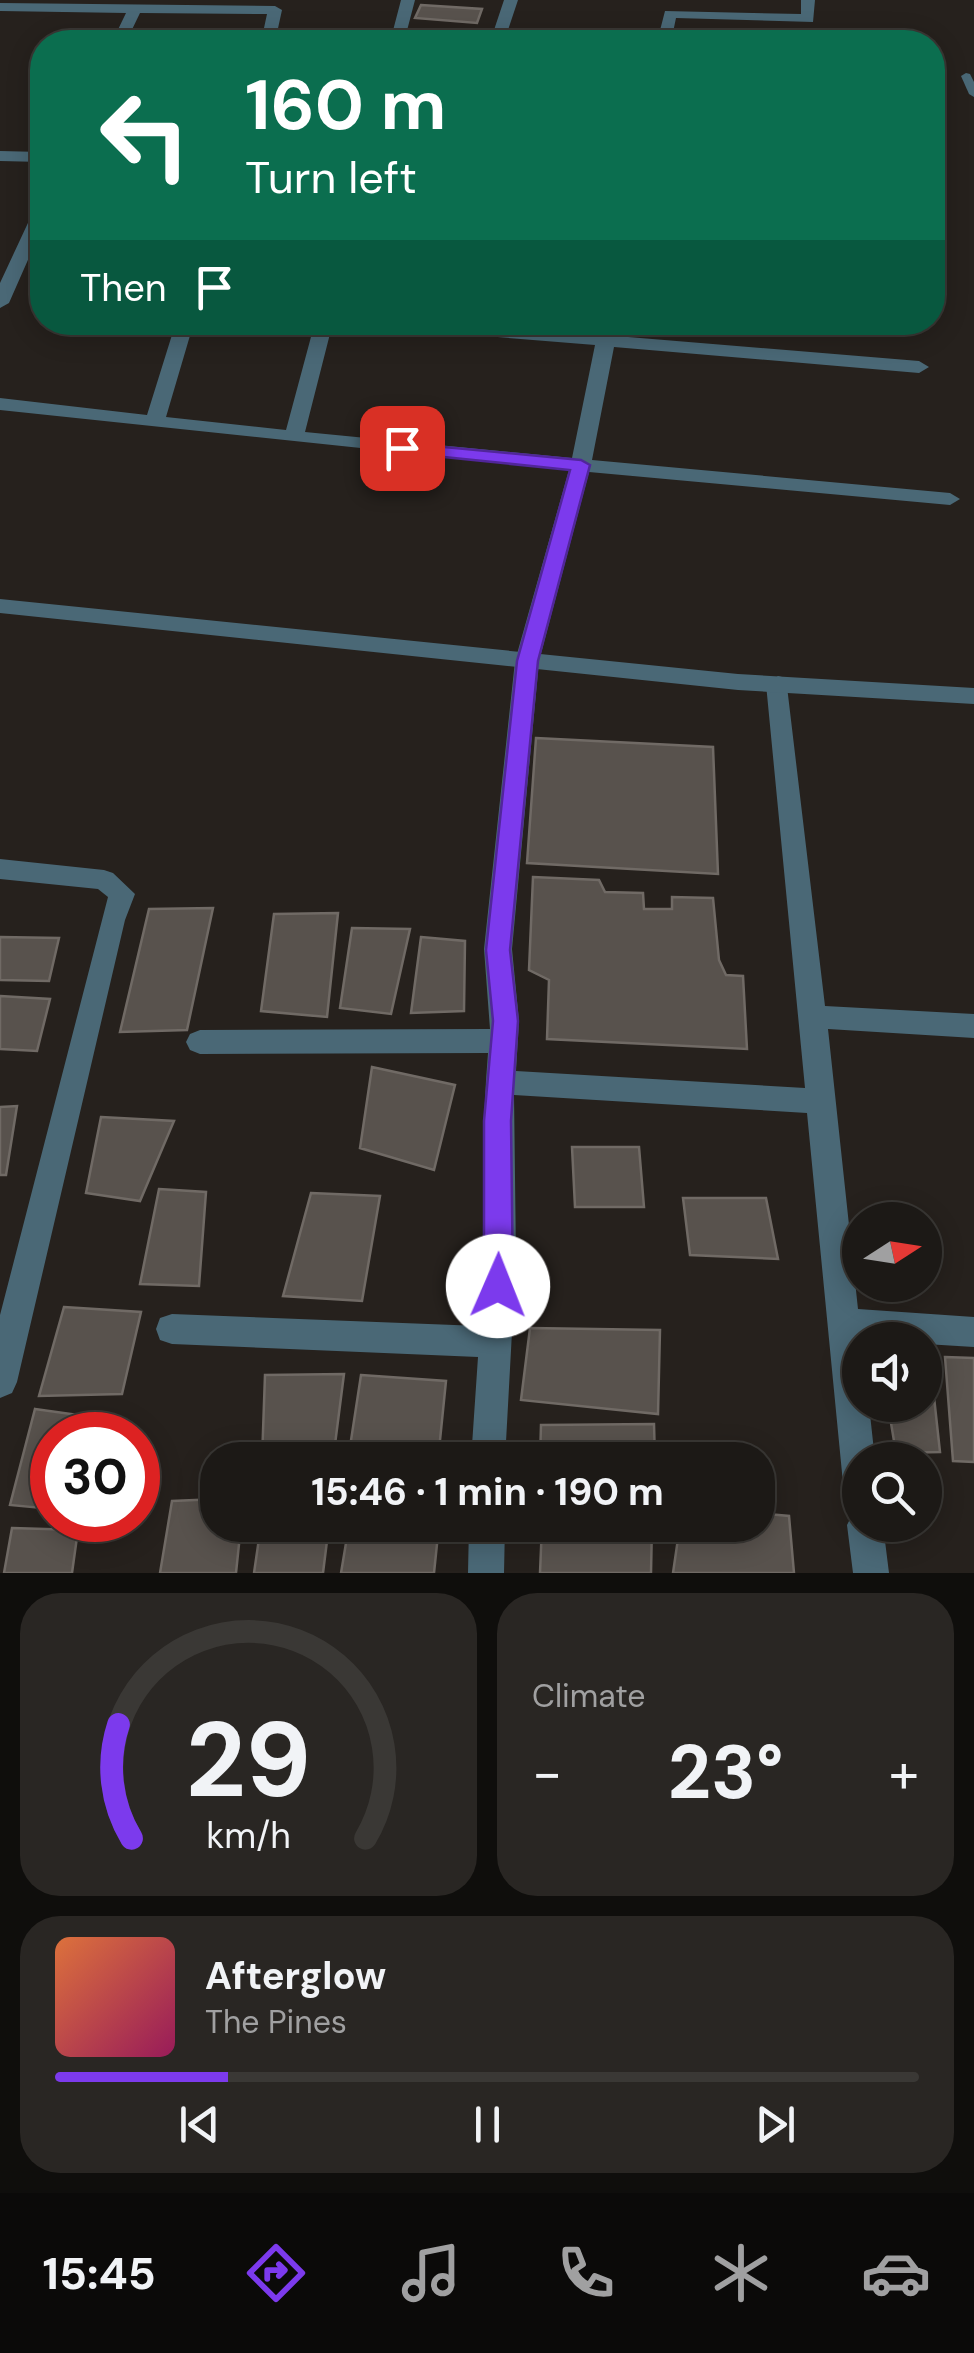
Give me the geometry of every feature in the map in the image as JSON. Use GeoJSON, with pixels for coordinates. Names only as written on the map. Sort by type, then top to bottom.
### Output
{"type":"FeatureCollection","features":[{"type":"Feature","properties":{"kind":"street"},"geometry":{"type":"LineString","coordinates":[[400,30],[408,0]]}},
{"type":"Feature","properties":{"kind":"street"},"geometry":{"type":"LineString","coordinates":[[501,30],[511,0]]}},
{"type":"Feature","properties":{"kind":"street"},"geometry":{"type":"LineString","coordinates":[[670,7],[808,20],[808,0]]}},
{"type":"Feature","properties":{"kind":"street"},"geometry":{"type":"LineString","coordinates":[[0,7],[280,5],[272,30]]}},
{"type":"Feature","properties":{"kind":"street"},"geometry":{"type":"LineString","coordinates":[[125,30],[135,8]]}},
{"type":"Feature","properties":{"kind":"street"},"geometry":{"type":"LineString","coordinates":[[0,156],[30,157]]}},
{"type":"Feature","properties":{"kind":"street"},"geometry":{"type":"LineString","coordinates":[[0,303],[30,237]]}},
{"type":"Feature","properties":{"kind":"street"},"geometry":{"type":"LineString","coordinates":[[156,422],[181,335]]}},
{"type":"Feature","properties":{"kind":"street"},"geometry":{"type":"LineString","coordinates":[[294,437],[321,335]]}},
{"type":"Feature","properties":{"kind":"street"},"geometry":{"type":"LineString","coordinates":[[489,1442],[500,1258],[498,1121],[506,1021],[498,950],[527,661],[581,465],[606,335]]}},
{"type":"Feature","properties":{"kind":"street"},"geometry":{"type":"LineString","coordinates":[[634,335],[919,367]]}},
{"type":"Feature","properties":{"kind":"street"},"geometry":{"type":"LineString","coordinates":[[0,404],[294,437],[950,499]]}},
{"type":"Feature","properties":{"kind":"street"},"geometry":{"type":"LineString","coordinates":[[0,606],[527,661],[778,684],[974,696]]}},
{"type":"Feature","properties":{"kind":"street"},"geometry":{"type":"LineString","coordinates":[[778,684],[855,1442]]}},
{"type":"Feature","properties":{"kind":"street"},"geometry":{"type":"LineString","coordinates":[[0,869],[104,880],[122,894],[112,920],[0,1382]]}},
{"type":"Feature","properties":{"kind":"street"},"geometry":{"type":"LineString","coordinates":[[814,1017],[974,1026]]}},
{"type":"Feature","properties":{"kind":"street"},"geometry":{"type":"LineString","coordinates":[[200,1042],[504,1041]]}},
{"type":"Feature","properties":{"kind":"street"},"geometry":{"type":"LineString","coordinates":[[501,1082],[822,1101]]}},
{"type":"Feature","properties":{"kind":"street"},"geometry":{"type":"LineString","coordinates":[[841,1323],[974,1332]]}},
{"type":"Feature","properties":{"kind":"street"},"geometry":{"type":"LineString","coordinates":[[172,1329],[494,1342]]}},
{"type":"Feature","properties":{"kind":"street"},"geometry":{"type":"LineString","coordinates":[[486,1573],[487,1542]]}},
{"type":"Feature","properties":{"kind":"street"},"geometry":{"type":"LineString","coordinates":[[867,1542],[871,1573]]}},
{"type":"Feature","properties":{"kind":"lane"},"geometry":{"type":"LineString","coordinates":[[966,76],[974,94]]}},
{"type":"Feature","properties":{"kind":"building"},"geometry":{"type":"Polygon","coordinates":[[[421,5],[482,9],[477,23],[415,18],[421,5]]]}},
{"type":"Feature","properties":{"kind":"building"},"geometry":{"type":"Polygon","coordinates":[[[536,738],[713,747],[718,874],[527,863],[536,738]]]}},
{"type":"Feature","properties":{"kind":"building"},"geometry":{"type":"Polygon","coordinates":[[[533,877],[599,880],[605,892],[643,893],[644,909],[672,909],[672,897],[713,898],[719,960],[726,975],[743,976],[747,1049],[547,1039],[549,980],[529,970],[533,877]]]}},
{"type":"Feature","properties":{"kind":"building"},"geometry":{"type":"Polygon","coordinates":[[[213,908],[187,1030],[120,1032],[149,909],[213,908]]]}},
{"type":"Feature","properties":{"kind":"building"},"geometry":{"type":"Polygon","coordinates":[[[338,913],[327,1017],[261,1011],[274,914],[338,913]]]}},
{"type":"Feature","properties":{"kind":"building"},"geometry":{"type":"Polygon","coordinates":[[[352,928],[410,929],[391,1014],[340,1008],[352,928]]]}},
{"type":"Feature","properties":{"kind":"building"},"geometry":{"type":"Polygon","coordinates":[[[0,937],[59,938],[49,981],[0,980],[0,937]]]}},
{"type":"Feature","properties":{"kind":"building"},"geometry":{"type":"Polygon","coordinates":[[[421,937],[465,941],[464,1011],[411,1013],[421,937]]]}},
{"type":"Feature","properties":{"kind":"building"},"geometry":{"type":"Polygon","coordinates":[[[0,996],[50,999],[37,1051],[0,1049],[0,996]]]}},
{"type":"Feature","properties":{"kind":"building"},"geometry":{"type":"Polygon","coordinates":[[[372,1067],[455,1085],[434,1170],[360,1148],[372,1067]]]}},
{"type":"Feature","properties":{"kind":"building"},"geometry":{"type":"Polygon","coordinates":[[[17,1106],[6,1175],[0,1175],[0,1107],[17,1106]]]}},
{"type":"Feature","properties":{"kind":"building"},"geometry":{"type":"Polygon","coordinates":[[[101,1117],[174,1121],[140,1201],[86,1193],[101,1117]]]}},
{"type":"Feature","properties":{"kind":"building"},"geometry":{"type":"Polygon","coordinates":[[[572,1147],[639,1147],[644,1207],[575,1207],[572,1147]]]}},
{"type":"Feature","properties":{"kind":"building"},"geometry":{"type":"Polygon","coordinates":[[[159,1189],[206,1192],[199,1286],[140,1284],[159,1189]]]}},
{"type":"Feature","properties":{"kind":"building"},"geometry":{"type":"Polygon","coordinates":[[[311,1193],[380,1196],[362,1301],[283,1296],[311,1193]]]}},
{"type":"Feature","properties":{"kind":"building"},"geometry":{"type":"Polygon","coordinates":[[[683,1198],[766,1198],[778,1259],[690,1255],[683,1198]]]}},
{"type":"Feature","properties":{"kind":"building"},"geometry":{"type":"Polygon","coordinates":[[[64,1307],[141,1312],[122,1394],[39,1396],[64,1307]]]}},
{"type":"Feature","properties":{"kind":"building"},"geometry":{"type":"Polygon","coordinates":[[[530,1328],[660,1330],[658,1414],[521,1400],[530,1328]]]}},
{"type":"Feature","properties":{"kind":"building"},"geometry":{"type":"Polygon","coordinates":[[[945,1357],[974,1358],[974,1462],[953,1461],[945,1357]]]}},
{"type":"Feature","properties":{"kind":"building"},"geometry":{"type":"Polygon","coordinates":[[[344,1374],[335,1442],[263,1442],[265,1375],[344,1374]]]}},
{"type":"Feature","properties":{"kind":"building"},"geometry":{"type":"Polygon","coordinates":[[[361,1375],[446,1381],[440,1442],[351,1442],[361,1375]]]}},
{"type":"Feature","properties":{"kind":"building"},"geometry":{"type":"Polygon","coordinates":[[[891,1422],[937,1422],[939,1442],[894,1442],[891,1422]]]}},
{"type":"Feature","properties":{"kind":"building"},"geometry":{"type":"Polygon","coordinates":[[[654,1424],[654,1442],[541,1442],[541,1425],[654,1424]]]}},
{"type":"Feature","properties":{"kind":"building"},"geometry":{"type":"Polygon","coordinates":[[[30,1428],[30,1507],[10,1505],[30,1428]]]}},
{"type":"Feature","properties":{"kind":"building"},"geometry":{"type":"Polygon","coordinates":[[[200,1500],[200,1542],[239,1542],[236,1573],[160,1573],[172,1501],[200,1500]]]}},
{"type":"Feature","properties":{"kind":"building"},"geometry":{"type":"Polygon","coordinates":[[[775,1515],[789,1516],[794,1573],[673,1573],[678,1542],[775,1542],[775,1515]]]}},
{"type":"Feature","properties":{"kind":"building"},"geometry":{"type":"Polygon","coordinates":[[[12,1528],[30,1529],[30,1542],[76,1542],[72,1573],[4,1573],[12,1528]]]}},
{"type":"Feature","properties":{"kind":"building"},"geometry":{"type":"Polygon","coordinates":[[[259,1542],[327,1542],[323,1573],[254,1573],[259,1542]]]}},
{"type":"Feature","properties":{"kind":"building"},"geometry":{"type":"Polygon","coordinates":[[[346,1542],[437,1542],[434,1573],[341,1573],[346,1542]]]}},
{"type":"Feature","properties":{"kind":"building"},"geometry":{"type":"Polygon","coordinates":[[[541,1542],[652,1542],[651,1573],[540,1573],[541,1542]]]}},
{"type":"Feature","properties":{"kind":"route"},"geometry":{"type":"LineString","coordinates":[[402,448],[581,465],[527,661],[498,950],[506,1021],[498,1121],[498,1286]]}}]}
